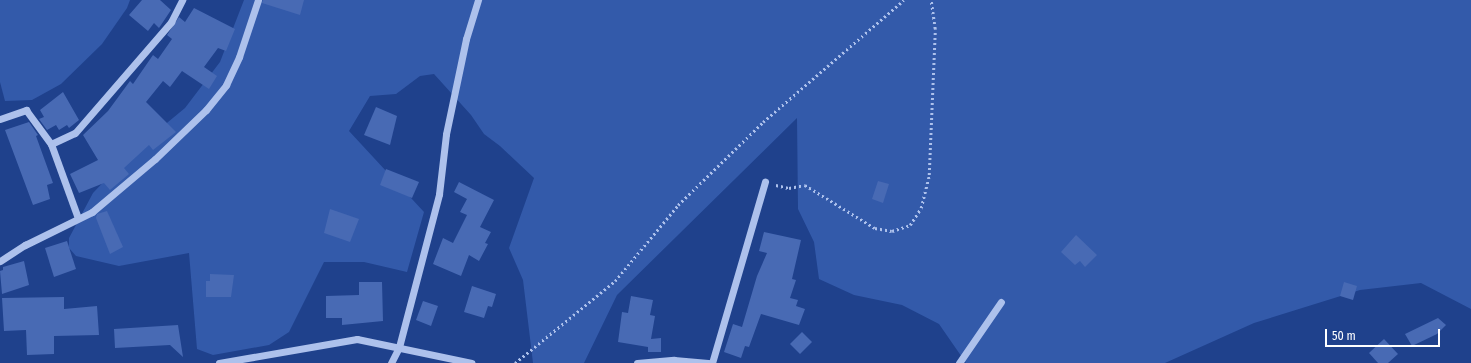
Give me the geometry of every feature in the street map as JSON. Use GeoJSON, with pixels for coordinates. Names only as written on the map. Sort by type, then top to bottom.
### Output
{"type":"FeatureCollection","features":[{"type":"Feature","properties":{"kind":"street"},"geometry":{"type":"LineString","coordinates":[[51,144],[74,133],[172,22],[182,0]]}},
{"type":"Feature","properties":{"kind":"street"},"geometry":{"type":"LineString","coordinates":[[0,261],[25,245],[98,207],[155,159],[206,110],[226,85],[239,57],[258,0]]}},
{"type":"Feature","properties":{"kind":"street"},"geometry":{"type":"LineString","coordinates":[[391,363],[399,347],[439,194],[446,134],[466,39],[478,0]]}},
{"type":"Feature","properties":{"kind":"street"},"geometry":{"type":"LineString","coordinates":[[0,119],[26,110],[51,144],[78,218]]}},
{"type":"Feature","properties":{"kind":"street"},"geometry":{"type":"LineString","coordinates":[[637,363],[674,360],[711,363],[765,182]]}},
{"type":"Feature","properties":{"kind":"street"},"geometry":{"type":"LineString","coordinates":[[959,363],[1001,302]]}},
{"type":"Feature","properties":{"kind":"street"},"geometry":{"type":"LineString","coordinates":[[219,363],[357,339],[472,363]]}},
{"type":"Feature","properties":{"kind":"path"},"geometry":{"type":"LineString","coordinates":[[515,363],[615,281],[678,205],[757,127],[904,0]]}},
{"type":"Feature","properties":{"kind":"path"},"geometry":{"type":"LineString","coordinates":[[765,182],[789,188],[805,185],[875,228],[892,231],[910,225],[921,208],[929,175],[935,29],[931,0]]}},
{"type":"Feature","properties":{"kind":"shaded area"},"geometry":{"type":"Polygon","coordinates":[[[0,0],[130,0],[127,8],[102,44],[61,84],[32,100],[5,101],[0,82],[0,0]]]}},
{"type":"Feature","properties":{"kind":"shaded area"},"geometry":{"type":"Polygon","coordinates":[[[244,0],[1471,0],[1471,309],[1421,283],[1360,290],[1254,323],[1165,363],[966,363],[939,324],[902,305],[854,295],[819,279],[814,242],[798,209],[797,118],[617,295],[584,363],[533,363],[523,280],[509,248],[534,178],[500,146],[484,134],[471,115],[434,74],[420,76],[396,94],[370,96],[349,131],[424,212],[407,272],[364,262],[324,262],[289,332],[269,345],[213,355],[197,349],[189,253],[119,266],[76,256],[69,248],[69,238],[93,193],[133,151],[185,108],[220,62],[244,0]]]}},
{"type":"Feature","properties":{"kind":"building"},"geometry":{"type":"Polygon","coordinates":[[[142,0],[160,0],[171,10],[159,28],[154,23],[148,31],[129,15],[142,0]]]}},
{"type":"Feature","properties":{"kind":"building"},"geometry":{"type":"Polygon","coordinates":[[[263,0],[304,0],[300,15],[262,3],[263,0]]]}},
{"type":"Feature","properties":{"kind":"building"},"geometry":{"type":"Polygon","coordinates":[[[194,8],[235,29],[226,51],[218,48],[204,67],[217,76],[209,89],[182,71],[170,87],[163,81],[146,102],[176,132],[153,150],[149,145],[124,168],[129,174],[110,190],[104,183],[79,193],[70,174],[98,160],[83,135],[108,111],[130,81],[133,84],[153,55],[158,59],[172,39],[167,35],[179,17],[185,22],[194,8]]]}},
{"type":"Feature","properties":{"kind":"building"},"geometry":{"type":"Polygon","coordinates":[[[63,92],[79,120],[69,128],[67,125],[59,130],[56,125],[47,130],[39,119],[44,117],[40,110],[63,92]]]}},
{"type":"Feature","properties":{"kind":"building"},"geometry":{"type":"Polygon","coordinates":[[[376,107],[397,116],[390,145],[364,135],[376,107]]]}},
{"type":"Feature","properties":{"kind":"building"},"geometry":{"type":"Polygon","coordinates":[[[29,122],[38,135],[36,136],[53,183],[47,185],[50,199],[33,205],[5,130],[29,122]]]}},
{"type":"Feature","properties":{"kind":"building"},"geometry":{"type":"Polygon","coordinates":[[[386,169],[419,182],[412,198],[380,185],[386,169]]]}},
{"type":"Feature","properties":{"kind":"building"},"geometry":{"type":"Polygon","coordinates":[[[878,181],[889,184],[883,203],[872,199],[878,181]]]}},
{"type":"Feature","properties":{"kind":"building"},"geometry":{"type":"Polygon","coordinates":[[[459,182],[494,200],[480,227],[491,232],[485,243],[488,244],[479,261],[469,255],[461,276],[433,264],[443,238],[453,243],[467,215],[460,212],[467,199],[454,192],[459,182]]]}},
{"type":"Feature","properties":{"kind":"building"},"geometry":{"type":"Polygon","coordinates":[[[330,209],[359,219],[350,242],[324,233],[330,209]]]}},
{"type":"Feature","properties":{"kind":"building"},"geometry":{"type":"Polygon","coordinates":[[[107,211],[123,247],[110,254],[96,218],[97,214],[107,211]]]}},
{"type":"Feature","properties":{"kind":"building"},"geometry":{"type":"Polygon","coordinates":[[[764,232],[801,240],[792,279],[796,280],[790,298],[798,300],[796,306],[805,309],[799,325],[761,314],[749,347],[745,346],[741,358],[724,352],[733,324],[742,327],[757,276],[767,253],[759,251],[764,232]]]}},
{"type":"Feature","properties":{"kind":"building"},"geometry":{"type":"Polygon","coordinates":[[[1076,235],[1097,255],[1085,267],[1080,261],[1075,265],[1061,252],[1076,235]]]}},
{"type":"Feature","properties":{"kind":"building"},"geometry":{"type":"Polygon","coordinates":[[[67,241],[76,269],[54,277],[45,248],[67,241]]]}},
{"type":"Feature","properties":{"kind":"building"},"geometry":{"type":"Polygon","coordinates":[[[24,261],[29,285],[2,294],[0,271],[3,270],[3,267],[24,261]]]}},
{"type":"Feature","properties":{"kind":"building"},"geometry":{"type":"Polygon","coordinates":[[[210,274],[234,275],[231,297],[206,297],[206,281],[210,281],[210,274]]]}},
{"type":"Feature","properties":{"kind":"building"},"geometry":{"type":"Polygon","coordinates":[[[359,282],[382,282],[383,321],[342,325],[342,318],[326,318],[326,296],[359,295],[359,282]]]}},
{"type":"Feature","properties":{"kind":"building"},"geometry":{"type":"Polygon","coordinates":[[[1344,282],[1357,286],[1353,300],[1340,296],[1344,282]]]}},
{"type":"Feature","properties":{"kind":"building"},"geometry":{"type":"Polygon","coordinates":[[[472,286],[496,294],[492,307],[488,306],[484,318],[464,312],[472,286]]]}},
{"type":"Feature","properties":{"kind":"building"},"geometry":{"type":"Polygon","coordinates":[[[631,296],[653,300],[650,315],[655,316],[651,339],[661,338],[661,352],[648,352],[648,347],[618,342],[622,312],[628,313],[631,296]]]}},
{"type":"Feature","properties":{"kind":"building"},"geometry":{"type":"Polygon","coordinates":[[[64,297],[64,309],[97,306],[99,335],[54,336],[54,354],[27,355],[26,330],[4,331],[2,298],[64,297]]]}},
{"type":"Feature","properties":{"kind":"building"},"geometry":{"type":"Polygon","coordinates":[[[423,301],[438,306],[431,326],[416,320],[423,301]]]}},
{"type":"Feature","properties":{"kind":"building"},"geometry":{"type":"Polygon","coordinates":[[[1438,318],[1446,325],[1437,334],[1412,346],[1405,334],[1438,318]]]}},
{"type":"Feature","properties":{"kind":"building"},"geometry":{"type":"Polygon","coordinates":[[[178,325],[183,357],[170,345],[115,348],[114,329],[178,325]]]}},
{"type":"Feature","properties":{"kind":"building"},"geometry":{"type":"Polygon","coordinates":[[[802,332],[812,342],[800,354],[790,344],[802,332]]]}},
{"type":"Feature","properties":{"kind":"building"},"geometry":{"type":"Polygon","coordinates":[[[1384,339],[1398,354],[1388,363],[1378,363],[1369,353],[1384,339]]]}}]}
